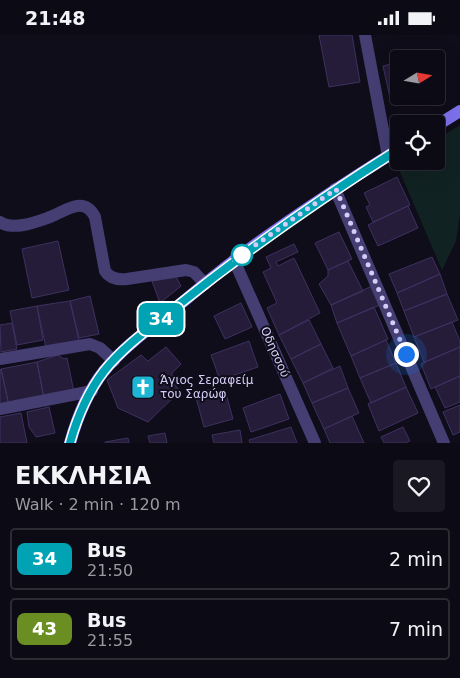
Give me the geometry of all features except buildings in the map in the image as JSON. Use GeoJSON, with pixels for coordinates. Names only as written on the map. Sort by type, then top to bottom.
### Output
{"type":"FeatureCollection","features":[{"type":"Feature","properties":{"kind":"street"},"geometry":{"type":"LineString","coordinates":[[70,443],[80,416],[100,377],[140,337],[234,260],[336,189],[388,156],[365,35]]}},
{"type":"Feature","properties":{"kind":"street"},"geometry":{"type":"LineString","coordinates":[[445,120],[460,111]]}},
{"type":"Feature","properties":{"kind":"street"},"geometry":{"type":"LineString","coordinates":[[336,189],[444,443]]}},
{"type":"Feature","properties":{"kind":"street"},"geometry":{"type":"LineString","coordinates":[[0,222],[6,226],[12,226],[51,217],[72,207],[85,206],[93,212],[95,217],[105,271],[110,277],[119,280],[186,270],[194,272],[205,284]]}},
{"type":"Feature","properties":{"kind":"street","name":"Οδησσού"},"geometry":{"type":"LineString","coordinates":[[234,260],[315,443]]}},
{"type":"Feature","properties":{"kind":"street"},"geometry":{"type":"LineString","coordinates":[[0,359],[90,344],[100,348],[114,361]]}},
{"type":"Feature","properties":{"kind":"street"},"geometry":{"type":"LineString","coordinates":[[0,409],[92,391]]}},
{"type":"Feature","properties":{"kind":"shaded area"},"geometry":{"type":"Polygon","coordinates":[[[460,125],[460,213],[456,241],[442,270],[399,170],[445,170],[445,134],[460,125]]]}},
{"type":"Feature","properties":{"kind":"bus line","name":"34"},"geometry":{"type":"LineString","coordinates":[[70,443],[84,407],[100,377],[140,337],[234,260],[336,189],[390,155]]}},
{"type":"Feature","properties":{"kind":"place","name":"Άγιος Σεραφείμ του Σαρώφ"},"geometry":{"type":"Point","coordinates":[143,387]}},
{"type":"Feature","properties":{"kind":"route"},"geometry":{"type":"LineString","coordinates":[[242,255],[234,260],[336,189],[336,193],[406,354]]}}]}
